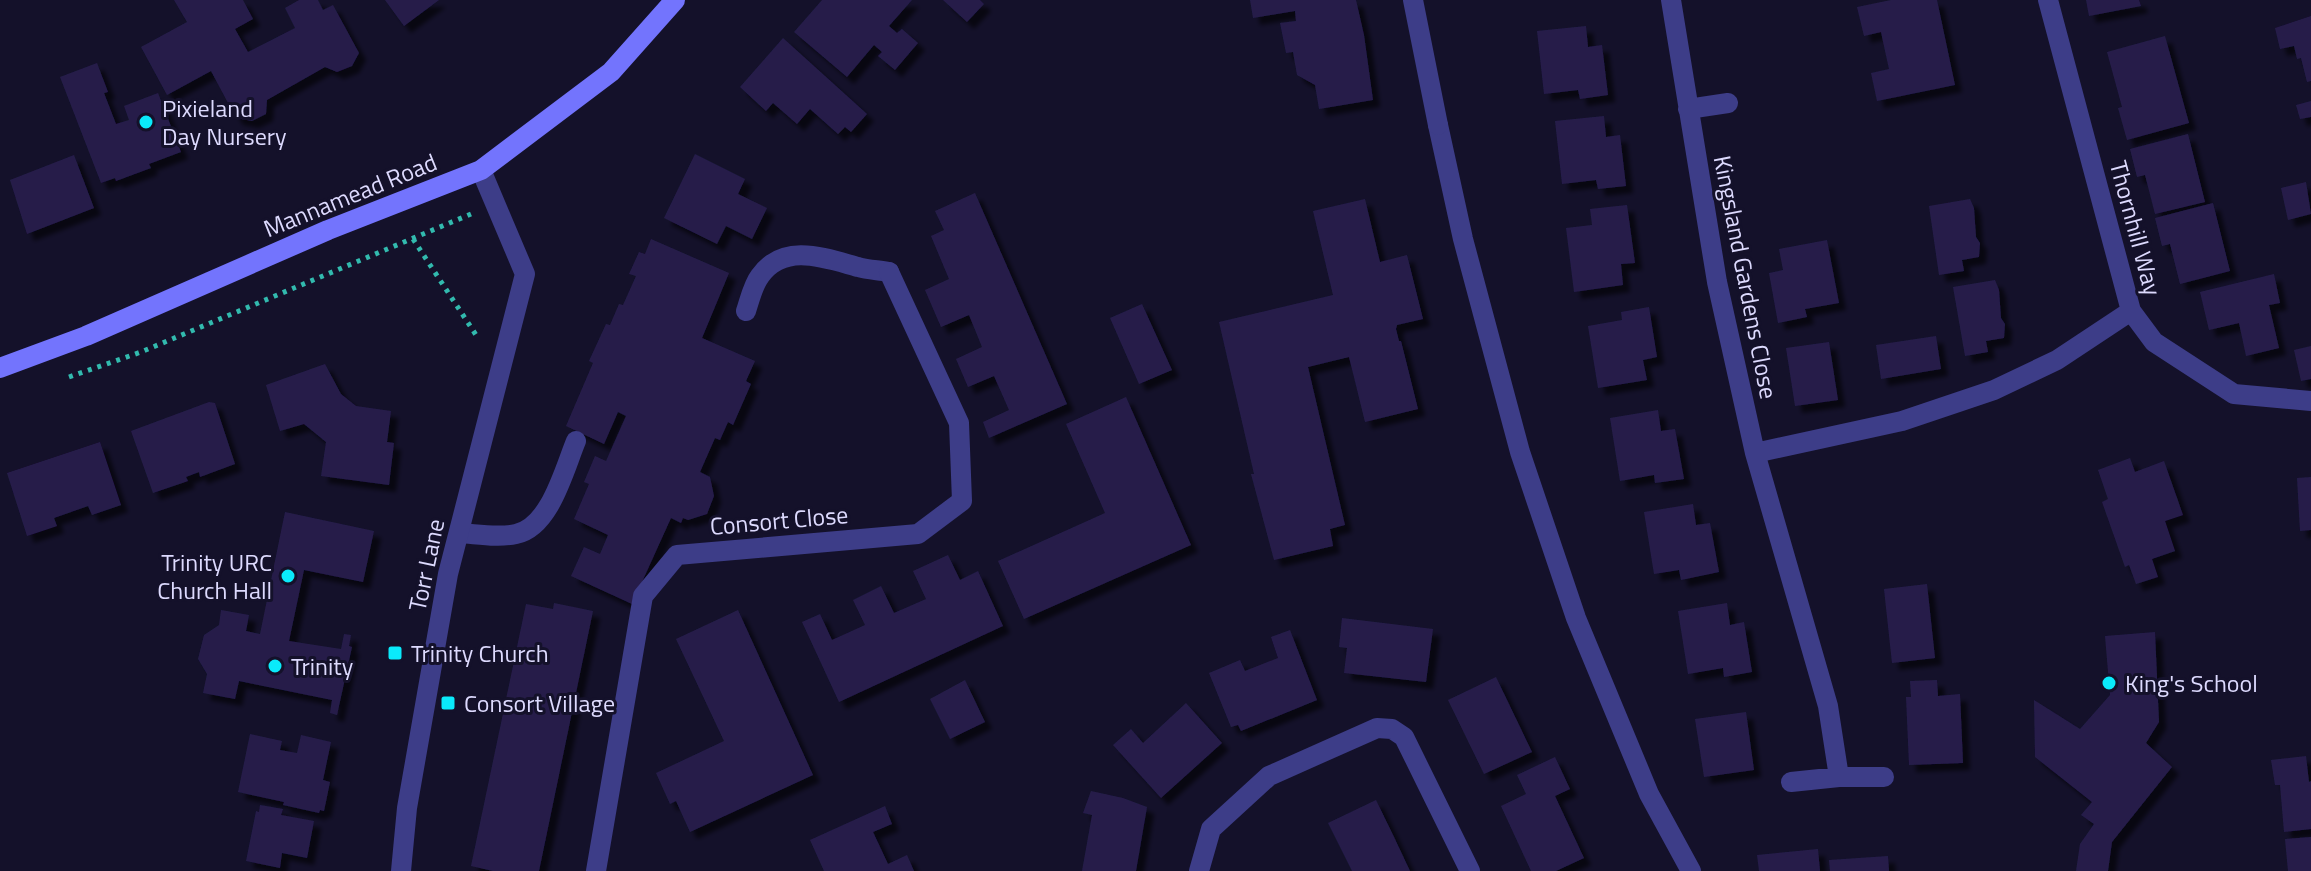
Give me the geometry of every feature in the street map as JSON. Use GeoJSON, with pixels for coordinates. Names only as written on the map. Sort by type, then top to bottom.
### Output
{"type":"FeatureCollection","features":[{"type":"Feature","properties":{"kind":"main road","name":"Mannamead Road"},"geometry":{"type":"LineString","coordinates":[[0,368],[86,336],[328,230],[481,170],[611,72],[675,0]]}},
{"type":"Feature","properties":{"kind":"street"},"geometry":{"type":"LineString","coordinates":[[1413,0],[1463,239],[1520,452],[1571,603],[1649,794],[1691,871]]}},
{"type":"Feature","properties":{"kind":"street","name":"Kingsland Gardens Close"},"geometry":{"type":"LineString","coordinates":[[1671,0],[1717,282],[1755,453],[1828,706],[1839,777]]}},
{"type":"Feature","properties":{"kind":"street","name":"Thornhill Way"},"geometry":{"type":"LineString","coordinates":[[2048,0],[2131,311],[2154,342],[2234,394],[2311,401]]}},
{"type":"Feature","properties":{"kind":"street"},"geometry":{"type":"LineString","coordinates":[[1688,109],[1728,103]]}},
{"type":"Feature","properties":{"kind":"street"},"geometry":{"type":"LineString","coordinates":[[481,170],[496,204]]}},
{"type":"Feature","properties":{"kind":"street","name":"Torr Lane"},"geometry":{"type":"LineString","coordinates":[[401,871],[407,808],[448,574],[525,274],[496,204]]}},
{"type":"Feature","properties":{"kind":"street","name":"Consort Close"},"geometry":{"type":"LineString","coordinates":[[596,871],[643,596],[677,555],[918,534],[962,501],[959,423],[889,272],[861,269],[805,255],[786,257],[771,264],[758,278],[746,311]]}},
{"type":"Feature","properties":{"kind":"street"},"geometry":{"type":"LineString","coordinates":[[1755,453],[1902,421],[1994,390],[2057,360],[2131,311]]}},
{"type":"Feature","properties":{"kind":"street"},"geometry":{"type":"LineString","coordinates":[[459,533],[512,535],[528,531],[540,522],[576,441]]}},
{"type":"Feature","properties":{"kind":"street"},"geometry":{"type":"LineString","coordinates":[[1199,871],[1211,829],[1269,776],[1377,728],[1392,729],[1404,737],[1470,871]]}},
{"type":"Feature","properties":{"kind":"street"},"geometry":{"type":"LineString","coordinates":[[1791,782],[1839,777],[1884,777]]}},
{"type":"Feature","properties":{"kind":"path"},"geometry":{"type":"LineString","coordinates":[[56,381],[141,352],[496,204]]}},
{"type":"Feature","properties":{"kind":"path"},"geometry":{"type":"LineString","coordinates":[[413,239],[500,372]]}},
{"type":"Feature","properties":{"kind":"building"},"geometry":{"type":"Polygon","coordinates":[[[174,0],[243,0],[253,19],[235,29],[248,52],[295,28],[285,8],[299,0],[318,0],[323,10],[333,5],[359,53],[352,66],[337,72],[325,67],[267,100],[266,114],[252,121],[236,118],[211,71],[167,95],[141,47],[187,22],[174,0]]]}},
{"type":"Feature","properties":{"kind":"building"},"geometry":{"type":"Polygon","coordinates":[[[385,0],[439,0],[404,26],[385,0]]]}},
{"type":"Feature","properties":{"kind":"building"},"geometry":{"type":"Polygon","coordinates":[[[822,0],[912,0],[889,26],[897,33],[902,29],[918,43],[895,70],[878,56],[882,52],[874,45],[847,77],[794,32],[822,0]]]}},
{"type":"Feature","properties":{"kind":"building"},"geometry":{"type":"Polygon","coordinates":[[[943,0],[980,0],[984,4],[967,22],[943,0]]]}},
{"type":"Feature","properties":{"kind":"building"},"geometry":{"type":"Polygon","coordinates":[[[1250,0],[1356,0],[1373,100],[1319,109],[1315,85],[1297,75],[1293,52],[1286,53],[1280,23],[1296,21],[1295,11],[1253,18],[1250,0]]]}},
{"type":"Feature","properties":{"kind":"building"},"geometry":{"type":"Polygon","coordinates":[[[1891,0],[1937,0],[1955,85],[1877,101],[1871,73],[1889,69],[1881,32],[1864,36],[1857,7],[1891,0]]]}},
{"type":"Feature","properties":{"kind":"building"},"geometry":{"type":"Polygon","coordinates":[[[2086,0],[2139,0],[2141,6],[2089,16],[2086,0]]]}},
{"type":"Feature","properties":{"kind":"building"},"geometry":{"type":"Polygon","coordinates":[[[2311,16],[2311,81],[2307,82],[2301,58],[2297,59],[2294,46],[2280,49],[2275,28],[2311,16]]]}},
{"type":"Feature","properties":{"kind":"building"},"geometry":{"type":"Polygon","coordinates":[[[1586,26],[1588,47],[1602,45],[1608,95],[1580,99],[1578,90],[1544,94],[1537,31],[1586,26]]]}},
{"type":"Feature","properties":{"kind":"building"},"geometry":{"type":"Polygon","coordinates":[[[2165,36],[2189,123],[2127,140],[2118,108],[2122,107],[2107,52],[2165,36]]]}},
{"type":"Feature","properties":{"kind":"building"},"geometry":{"type":"Polygon","coordinates":[[[783,38],[867,114],[851,132],[845,127],[838,134],[810,109],[797,124],[773,103],[766,111],[740,87],[783,38]]]}},
{"type":"Feature","properties":{"kind":"building","name":"Pixieland Day Nursery"},"geometry":{"type":"Polygon","coordinates":[[[97,63],[116,124],[129,120],[124,106],[158,93],[181,152],[149,164],[151,168],[101,183],[60,77],[97,63]]]}},
{"type":"Feature","properties":{"kind":"building"},"geometry":{"type":"Polygon","coordinates":[[[2311,101],[2311,117],[2300,119],[2296,105],[2311,101]]]}},
{"type":"Feature","properties":{"kind":"building"},"geometry":{"type":"Polygon","coordinates":[[[1604,116],[1606,137],[1620,135],[1626,186],[1598,189],[1596,180],[1562,184],[1555,121],[1604,116]]]}},
{"type":"Feature","properties":{"kind":"building"},"geometry":{"type":"Polygon","coordinates":[[[2188,134],[2205,202],[2155,214],[2145,175],[2137,177],[2130,149],[2188,134]]]}},
{"type":"Feature","properties":{"kind":"building"},"geometry":{"type":"Polygon","coordinates":[[[695,154],[745,179],[738,194],[767,208],[752,239],[726,226],[717,244],[664,218],[695,154]]]}},
{"type":"Feature","properties":{"kind":"building"},"geometry":{"type":"Polygon","coordinates":[[[74,155],[94,208],[27,234],[10,180],[74,155]]]}},
{"type":"Feature","properties":{"kind":"building"},"geometry":{"type":"Polygon","coordinates":[[[2306,182],[2311,214],[2288,220],[2281,188],[2306,182]]]}},
{"type":"Feature","properties":{"kind":"building"},"geometry":{"type":"Polygon","coordinates":[[[975,193],[1067,404],[989,438],[983,422],[1009,410],[994,376],[968,387],[956,359],[982,347],[969,315],[941,327],[925,290],[949,279],[931,236],[944,230],[935,211],[975,193]]]}},
{"type":"Feature","properties":{"kind":"building"},"geometry":{"type":"Polygon","coordinates":[[[1365,199],[1380,262],[1407,255],[1423,319],[1397,325],[1396,329],[1418,409],[1365,422],[1349,357],[1308,367],[1345,525],[1330,529],[1333,546],[1274,560],[1251,474],[1254,474],[1219,322],[1333,295],[1313,211],[1365,199]]]}},
{"type":"Feature","properties":{"kind":"building"},"geometry":{"type":"Polygon","coordinates":[[[1970,199],[1974,208],[1976,237],[1980,243],[1979,257],[1962,260],[1964,271],[1939,275],[1929,206],[1970,199]]]}},
{"type":"Feature","properties":{"kind":"building"},"geometry":{"type":"Polygon","coordinates":[[[2213,203],[2230,271],[2180,284],[2170,244],[2162,246],[2155,218],[2213,203]]]}},
{"type":"Feature","properties":{"kind":"building"},"geometry":{"type":"Polygon","coordinates":[[[1627,205],[1635,263],[1621,264],[1623,285],[1574,292],[1566,228],[1592,225],[1590,209],[1627,205]]]}},
{"type":"Feature","properties":{"kind":"building"},"geometry":{"type":"Polygon","coordinates":[[[651,239],[729,273],[702,338],[755,361],[746,381],[751,384],[733,425],[728,422],[720,440],[715,438],[700,472],[710,477],[714,496],[707,514],[688,520],[683,518],[681,523],[671,518],[632,604],[571,576],[584,547],[600,554],[608,535],[574,519],[589,484],[584,482],[595,456],[606,461],[626,416],[618,412],[604,444],[566,426],[593,363],[589,361],[606,324],[610,325],[619,304],[623,305],[636,276],[629,274],[639,252],[645,254],[651,239]]]}},
{"type":"Feature","properties":{"kind":"building"},"geometry":{"type":"Polygon","coordinates":[[[1827,240],[1839,303],[1805,309],[1807,317],[1778,323],[1769,273],[1783,270],[1779,249],[1827,240]]]}},
{"type":"Feature","properties":{"kind":"building"},"geometry":{"type":"Polygon","coordinates":[[[2274,274],[2280,303],[2269,305],[2279,348],[2246,356],[2239,323],[2209,330],[2200,292],[2274,274]]]}},
{"type":"Feature","properties":{"kind":"building"},"geometry":{"type":"Polygon","coordinates":[[[1995,280],[2001,318],[2005,324],[2004,338],[1986,341],[1988,352],[1965,356],[1953,287],[1995,280]]]}},
{"type":"Feature","properties":{"kind":"building"},"geometry":{"type":"Polygon","coordinates":[[[1142,304],[1172,370],[1139,384],[1110,318],[1142,304]]]}},
{"type":"Feature","properties":{"kind":"building"},"geometry":{"type":"Polygon","coordinates":[[[1649,307],[1657,357],[1643,360],[1647,380],[1598,388],[1588,326],[1622,320],[1621,312],[1649,307]]]}},
{"type":"Feature","properties":{"kind":"building"},"geometry":{"type":"Polygon","coordinates":[[[1936,336],[1941,369],[1881,379],[1876,345],[1936,336]]]}},
{"type":"Feature","properties":{"kind":"building"},"geometry":{"type":"Polygon","coordinates":[[[1829,342],[1838,400],[1795,406],[1786,348],[1829,342]]]}},
{"type":"Feature","properties":{"kind":"building"},"geometry":{"type":"Polygon","coordinates":[[[2311,346],[2311,379],[2301,381],[2294,350],[2311,346]]]}},
{"type":"Feature","properties":{"kind":"building"},"geometry":{"type":"Polygon","coordinates":[[[325,364],[341,394],[356,406],[391,411],[387,442],[394,443],[389,485],[321,476],[326,442],[304,424],[280,431],[266,385],[325,364]]]}},
{"type":"Feature","properties":{"kind":"building"},"geometry":{"type":"Polygon","coordinates":[[[1126,397],[1191,545],[1024,619],[998,561],[1105,513],[1066,424],[1126,397]]]}},
{"type":"Feature","properties":{"kind":"building"},"geometry":{"type":"Polygon","coordinates":[[[209,402],[215,403],[235,464],[200,477],[199,472],[186,477],[188,481],[153,493],[131,431],[209,402]]]}},
{"type":"Feature","properties":{"kind":"building"},"geometry":{"type":"Polygon","coordinates":[[[1658,410],[1661,431],[1675,429],[1684,479],[1655,483],[1654,475],[1620,481],[1610,418],[1658,410]]]}},
{"type":"Feature","properties":{"kind":"building"},"geometry":{"type":"Polygon","coordinates":[[[100,442],[121,505],[92,515],[88,506],[54,518],[57,526],[27,536],[7,473],[100,442]]]}},
{"type":"Feature","properties":{"kind":"building"},"geometry":{"type":"Polygon","coordinates":[[[2130,458],[2135,472],[2164,461],[2183,515],[2165,521],[2175,551],[2152,559],[2158,577],[2136,584],[2129,565],[2125,567],[2102,502],[2108,499],[2098,470],[2130,458]]]}},
{"type":"Feature","properties":{"kind":"building"},"geometry":{"type":"Polygon","coordinates":[[[2311,477],[2311,530],[2300,531],[2297,478],[2311,477]]]}},
{"type":"Feature","properties":{"kind":"building"},"geometry":{"type":"Polygon","coordinates":[[[1693,504],[1696,525],[1710,523],[1719,572],[1681,580],[1679,570],[1654,574],[1644,512],[1693,504]]]}},
{"type":"Feature","properties":{"kind":"building"},"geometry":{"type":"Polygon","coordinates":[[[285,512],[374,531],[363,582],[304,570],[289,641],[341,649],[344,634],[351,635],[349,646],[352,647],[337,715],[330,713],[332,700],[239,681],[235,699],[203,693],[207,674],[198,659],[204,635],[219,625],[221,610],[249,615],[246,631],[260,634],[285,512]]]}},
{"type":"Feature","properties":{"kind":"building"},"geometry":{"type":"Polygon","coordinates":[[[948,555],[960,580],[978,571],[1003,626],[839,702],[802,622],[820,614],[832,640],[865,625],[853,600],[881,586],[894,613],[926,599],[913,571],[948,555]]]}},
{"type":"Feature","properties":{"kind":"building"},"geometry":{"type":"Polygon","coordinates":[[[1927,584],[1935,658],[1892,663],[1884,589],[1927,584]]]}},
{"type":"Feature","properties":{"kind":"building"},"geometry":{"type":"Polygon","coordinates":[[[554,603],[593,611],[539,871],[493,871],[471,866],[526,604],[553,609],[554,603]]]}},
{"type":"Feature","properties":{"kind":"building"},"geometry":{"type":"Polygon","coordinates":[[[1727,603],[1730,625],[1744,622],[1752,672],[1724,677],[1723,668],[1688,674],[1678,611],[1727,603]]]}},
{"type":"Feature","properties":{"kind":"building"},"geometry":{"type":"Polygon","coordinates":[[[738,610],[813,775],[690,832],[676,801],[670,804],[656,773],[724,741],[676,639],[738,610]]]}},
{"type":"Feature","properties":{"kind":"building"},"geometry":{"type":"Polygon","coordinates":[[[1342,618],[1433,629],[1426,682],[1344,673],[1347,648],[1339,647],[1342,618]]]}},
{"type":"Feature","properties":{"kind":"building"},"geometry":{"type":"Polygon","coordinates":[[[1290,630],[1317,700],[1241,731],[1238,725],[1231,727],[1209,673],[1240,660],[1245,671],[1278,658],[1271,637],[1290,630]]]}},
{"type":"Feature","properties":{"kind":"building"},"geometry":{"type":"Polygon","coordinates":[[[2155,632],[2159,722],[2146,743],[2172,767],[2112,842],[2108,871],[2076,871],[2080,844],[2094,824],[2081,815],[2092,802],[2035,757],[2034,700],[2080,729],[2110,695],[2105,636],[2155,632]]]}},
{"type":"Feature","properties":{"kind":"building"},"geometry":{"type":"Polygon","coordinates":[[[1496,677],[1532,752],[1484,774],[1448,700],[1496,677]]]}},
{"type":"Feature","properties":{"kind":"building"},"geometry":{"type":"Polygon","coordinates":[[[965,680],[985,722],[950,739],[930,699],[965,680]]]}},
{"type":"Feature","properties":{"kind":"building"},"geometry":{"type":"Polygon","coordinates":[[[1937,680],[1938,696],[1960,694],[1963,763],[1909,765],[1906,697],[1911,697],[1910,681],[1937,680]]]}},
{"type":"Feature","properties":{"kind":"building"},"geometry":{"type":"Polygon","coordinates":[[[1186,703],[1222,743],[1161,798],[1113,745],[1131,729],[1143,743],[1186,703]]]}},
{"type":"Feature","properties":{"kind":"building"},"geometry":{"type":"Polygon","coordinates":[[[1746,712],[1754,770],[1704,777],[1695,719],[1746,712]]]}},
{"type":"Feature","properties":{"kind":"building"},"geometry":{"type":"Polygon","coordinates":[[[250,734],[282,741],[280,750],[297,753],[301,735],[331,742],[323,780],[330,782],[324,811],[320,810],[319,813],[238,792],[250,734]]]}},
{"type":"Feature","properties":{"kind":"building"},"geometry":{"type":"Polygon","coordinates":[[[2306,756],[2311,781],[2311,829],[2284,832],[2280,785],[2275,785],[2271,760],[2306,756]]]}},
{"type":"Feature","properties":{"kind":"building"},"geometry":{"type":"Polygon","coordinates":[[[1555,757],[1570,789],[1555,796],[1584,858],[1556,871],[1531,871],[1501,806],[1526,794],[1517,775],[1555,757]]]}},
{"type":"Feature","properties":{"kind":"building"},"geometry":{"type":"Polygon","coordinates":[[[1091,791],[1147,807],[1136,871],[1082,871],[1092,815],[1083,813],[1091,791]]]}},
{"type":"Feature","properties":{"kind":"building"},"geometry":{"type":"Polygon","coordinates":[[[1376,800],[1410,871],[1352,871],[1328,823],[1376,800]]]}},
{"type":"Feature","properties":{"kind":"building"},"geometry":{"type":"Polygon","coordinates":[[[260,805],[283,809],[281,815],[314,821],[307,858],[282,853],[280,868],[246,861],[256,811],[259,812],[260,805]]]}},
{"type":"Feature","properties":{"kind":"building"},"geometry":{"type":"Polygon","coordinates":[[[885,806],[892,824],[873,832],[888,864],[907,855],[914,871],[824,871],[810,840],[885,806]]]}},
{"type":"Feature","properties":{"kind":"building"},"geometry":{"type":"Polygon","coordinates":[[[2311,837],[2311,871],[2288,871],[2285,839],[2311,837]]]}},
{"type":"Feature","properties":{"kind":"building"},"geometry":{"type":"Polygon","coordinates":[[[1818,849],[1820,871],[1759,871],[1757,855],[1818,849]]]}},
{"type":"Feature","properties":{"kind":"building"},"geometry":{"type":"Polygon","coordinates":[[[1888,856],[1889,871],[1830,871],[1829,860],[1888,856]]]}},
{"type":"Feature","properties":{"kind":"place","name":"Pixieland Day Nursery"},"geometry":{"type":"Point","coordinates":[146,122]}},
{"type":"Feature","properties":{"kind":"place","name":"Trinity URC Church Hall"},"geometry":{"type":"Point","coordinates":[288,576]}},
{"type":"Feature","properties":{"kind":"place","name":"Trinity Church"},"geometry":{"type":"Point","coordinates":[395,653]}},
{"type":"Feature","properties":{"kind":"place","name":"Trinity"},"geometry":{"type":"Point","coordinates":[275,666]}},
{"type":"Feature","properties":{"kind":"place","name":"King's School"},"geometry":{"type":"Point","coordinates":[2109,683]}},
{"type":"Feature","properties":{"kind":"place","name":"Consort Village"},"geometry":{"type":"Point","coordinates":[448,703]}}]}
